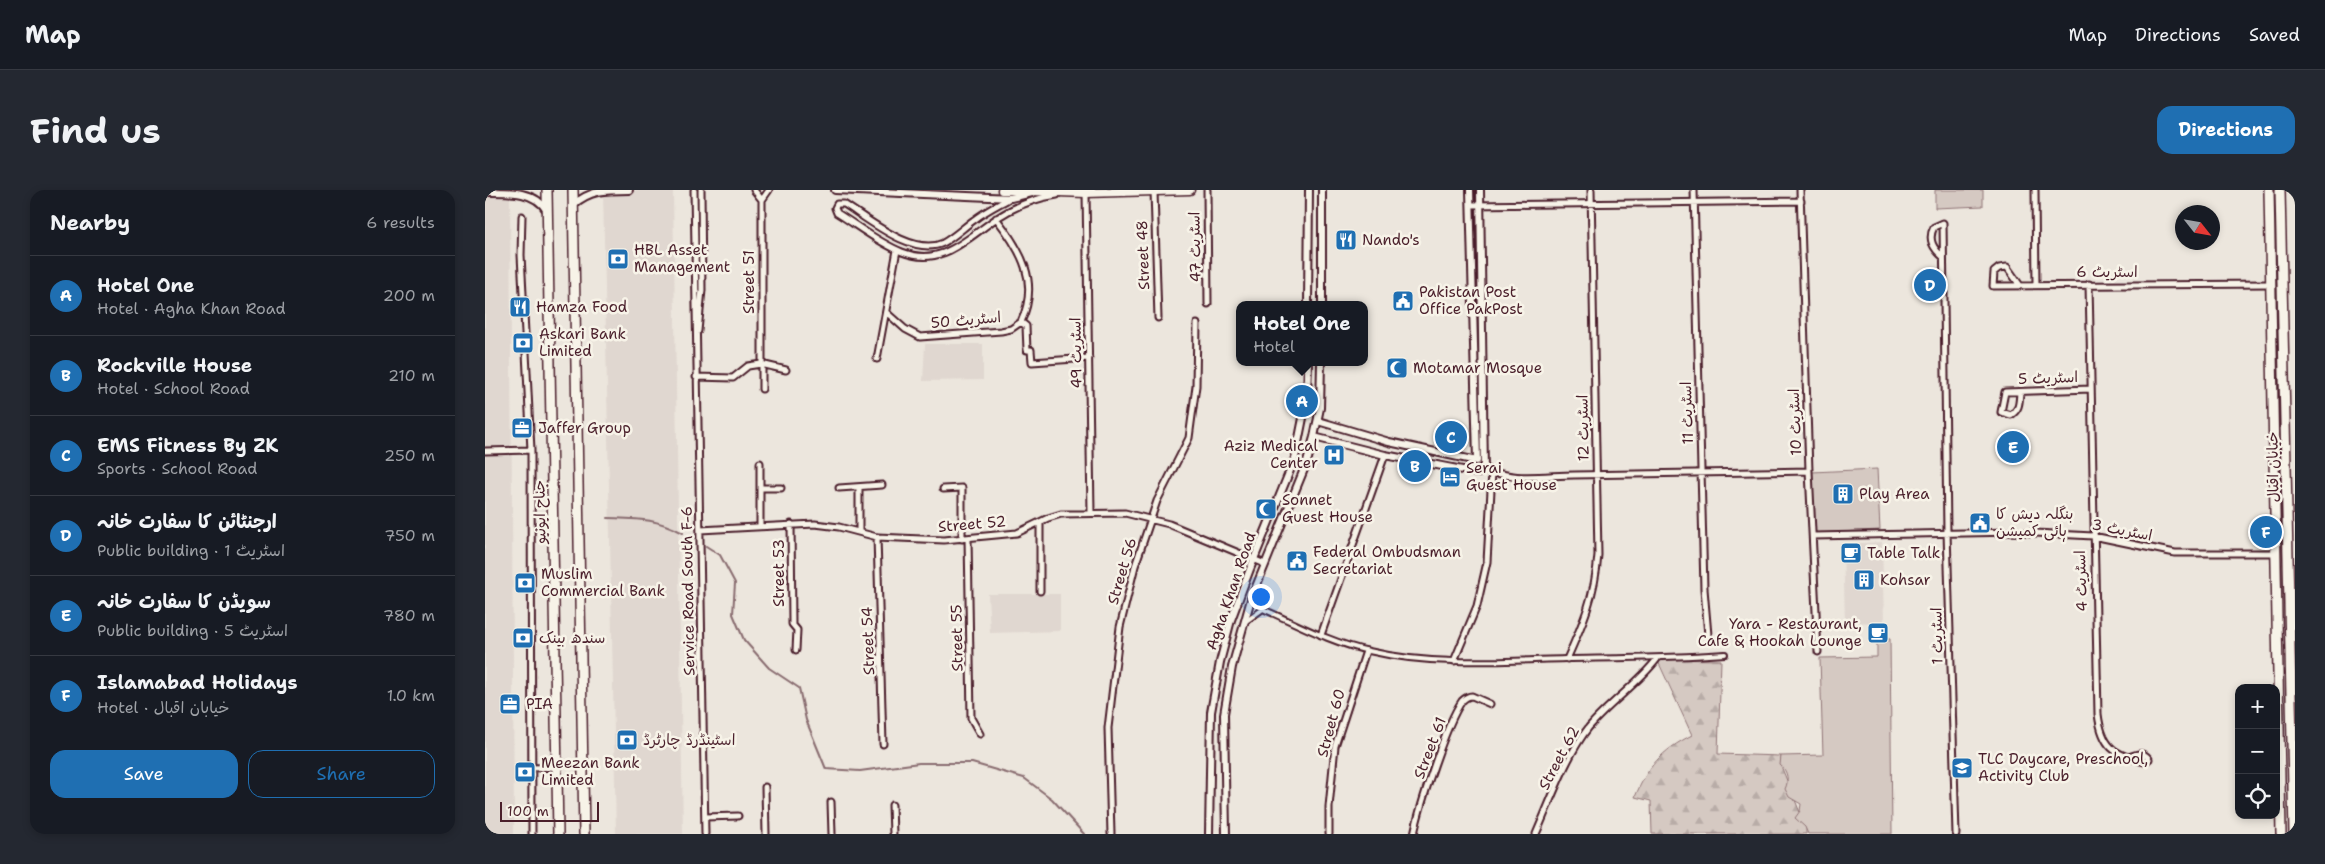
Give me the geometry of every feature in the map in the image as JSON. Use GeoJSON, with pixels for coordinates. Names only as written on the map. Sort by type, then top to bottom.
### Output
{"type":"FeatureCollection","features":[{"type":"Feature","properties":{"kind":"main road","name":"جناح ایونیو"},"geometry":{"type":"LineString","coordinates":[[547,190],[559,834]]}},
{"type":"Feature","properties":{"kind":"main road"},"geometry":{"type":"LineString","coordinates":[[573,190],[584,834]]}},
{"type":"Feature","properties":{"kind":"main road"},"geometry":{"type":"LineString","coordinates":[[1002,190],[1086,193],[1190,190]]}},
{"type":"Feature","properties":{"kind":"main road","name":"خیابان اقبال"},"geometry":{"type":"LineString","coordinates":[[2269,190],[2281,834]]}},
{"type":"Feature","properties":{"kind":"main road","name":"خیابان اقبال"},"geometry":{"type":"LineString","coordinates":[[2280,190],[2294,834]]}},
{"type":"Feature","properties":{"kind":"main road"},"geometry":{"type":"LineString","coordinates":[[2274,414],[2286,413]]}},
{"type":"Feature","properties":{"kind":"street"},"geometry":{"type":"LineString","coordinates":[[573,205],[589,192],[629,190]]}},
{"type":"Feature","properties":{"kind":"street","name":"Service Road South F-6"},"geometry":{"type":"LineString","coordinates":[[693,190],[705,834]]}},
{"type":"Feature","properties":{"kind":"street","name":"Service Road South F-6"},"geometry":{"type":"LineString","coordinates":[[696,347],[702,290],[701,190]]}},
{"type":"Feature","properties":{"kind":"street"},"geometry":{"type":"LineString","coordinates":[[754,190],[762,200],[769,190]]}},
{"type":"Feature","properties":{"kind":"street"},"geometry":{"type":"LineString","coordinates":[[835,190],[1011,198]]}},
{"type":"Feature","properties":{"kind":"street","name":"اسٹریٹ 47"},"geometry":{"type":"LineString","coordinates":[[1207,190],[1208,304]]}},
{"type":"Feature","properties":{"kind":"street"},"geometry":{"type":"LineString","coordinates":[[1308,301],[1309,190]]}},
{"type":"Feature","properties":{"kind":"street"},"geometry":{"type":"LineString","coordinates":[[1322,190],[1322,301]]}},
{"type":"Feature","properties":{"kind":"street"},"geometry":{"type":"LineString","coordinates":[[1471,190],[1478,473]]}},
{"type":"Feature","properties":{"kind":"street"},"geometry":{"type":"LineString","coordinates":[[1314,437],[1385,454],[1482,473],[1485,468],[1480,190]]}},
{"type":"Feature","properties":{"kind":"street","name":"اسٹریٹ 12"},"geometry":{"type":"LineString","coordinates":[[1567,659],[1589,609],[1596,583],[1598,555],[1591,190]]}},
{"type":"Feature","properties":{"kind":"street","name":"اسٹریٹ 11"},"geometry":{"type":"LineString","coordinates":[[1694,190],[1704,589],[1708,635]]}},
{"type":"Feature","properties":{"kind":"street","name":"اسٹریٹ 10"},"geometry":{"type":"LineString","coordinates":[[1800,190],[1809,471],[1818,652]]}},
{"type":"Feature","properties":{"kind":"street"},"geometry":{"type":"LineString","coordinates":[[2035,190],[2036,285]]}},
{"type":"Feature","properties":{"kind":"street"},"geometry":{"type":"LineString","coordinates":[[1036,191],[1011,198],[980,216],[945,242],[931,246],[919,246],[902,240],[844,204],[837,204],[835,208],[837,213],[897,250],[922,257],[941,255],[962,244],[996,218],[1043,197],[1074,192]]}},
{"type":"Feature","properties":{"kind":"street","name":"Street 48"},"geometry":{"type":"LineString","coordinates":[[1153,191],[1158,318]]}},
{"type":"Feature","properties":{"kind":"street"},"geometry":{"type":"LineString","coordinates":[[485,192],[522,192],[539,200],[548,214]]}},
{"type":"Feature","properties":{"kind":"street","name":"اسٹریٹ 49"},"geometry":{"type":"LineString","coordinates":[[1086,193],[1091,512]]}},
{"type":"Feature","properties":{"kind":"street","name":"Street 51"},"geometry":{"type":"LineString","coordinates":[[762,200],[761,364],[763,389]]}},
{"type":"Feature","properties":{"kind":"street"},"geometry":{"type":"LineString","coordinates":[[1471,205],[1801,202]]}},
{"type":"Feature","properties":{"kind":"street"},"geometry":{"type":"LineString","coordinates":[[522,216],[521,255],[531,450],[532,834]]}},
{"type":"Feature","properties":{"kind":"street"},"geometry":{"type":"LineString","coordinates":[[996,218],[1009,235],[1025,263],[1029,295],[1028,308],[1021,322]]}},
{"type":"Feature","properties":{"kind":"street","name":"اسٹریٹ 1"},"geometry":{"type":"LineString","coordinates":[[1943,257],[1934,248],[1931,235],[1934,227],[1943,223],[1947,532],[1956,834]]}},
{"type":"Feature","properties":{"kind":"street"},"geometry":{"type":"LineString","coordinates":[[877,360],[887,314],[897,250]]}},
{"type":"Feature","properties":{"kind":"street","name":"اسٹریٹ 6"},"geometry":{"type":"LineString","coordinates":[[2019,284],[2007,267],[1999,268],[1994,272],[1993,286],[2271,284]]}},
{"type":"Feature","properties":{"kind":"street","name":"اسٹریٹ 4"},"geometry":{"type":"LineString","coordinates":[[2089,284],[2097,714],[2100,731],[2111,750],[2125,757],[2145,762],[2149,759],[2140,754],[2129,757]]}},
{"type":"Feature","properties":{"kind":"street","name":"اسٹریٹ 50"},"geometry":{"type":"LineString","coordinates":[[887,314],[905,330],[920,337],[1001,332],[1011,329],[1021,322],[1027,326],[1027,350],[1031,350],[1032,362],[1089,358]]}},
{"type":"Feature","properties":{"kind":"street","name":"Street 56"},"geometry":{"type":"LineString","coordinates":[[1111,834],[1108,728],[1115,661],[1126,600],[1150,519],[1157,500],[1190,432],[1196,386],[1197,324]]}},
{"type":"Feature","properties":{"kind":"street"},"geometry":{"type":"LineString","coordinates":[[696,376],[733,378],[748,366],[761,364],[786,370]]}},
{"type":"Feature","properties":{"kind":"street","name":"Agha Khan Road"},"geometry":{"type":"LineString","coordinates":[[1209,834],[1211,712],[1220,662],[1253,560],[1295,458],[1307,398],[1307,366]]}},
{"type":"Feature","properties":{"kind":"street","name":"Agha Khan Road"},"geometry":{"type":"LineString","coordinates":[[1226,834],[1224,714],[1231,667],[1243,623],[1307,462],[1318,420],[1321,399],[1321,366]]}},
{"type":"Feature","properties":{"kind":"street","name":"اسٹریٹ 5"},"geometry":{"type":"LineString","coordinates":[[2020,392],[2017,411],[2011,416],[2001,412],[2005,392],[2091,389]]}},
{"type":"Feature","properties":{"kind":"street"},"geometry":{"type":"LineString","coordinates":[[1307,398],[1321,399]]}},
{"type":"Feature","properties":{"kind":"street"},"geometry":{"type":"LineString","coordinates":[[1318,420],[1389,442],[1477,461],[1492,472],[1512,475],[1809,471]]}},
{"type":"Feature","properties":{"kind":"street"},"geometry":{"type":"LineString","coordinates":[[485,451],[531,450]]}},
{"type":"Feature","properties":{"kind":"street"},"geometry":{"type":"LineString","coordinates":[[1321,635],[1385,454]]}},
{"type":"Feature","properties":{"kind":"street","name":"Street 53"},"geometry":{"type":"LineString","coordinates":[[760,463],[760,526]]}},
{"type":"Feature","properties":{"kind":"street"},"geometry":{"type":"LineString","coordinates":[[1454,660],[1477,606],[1487,562],[1492,472]]}},
{"type":"Feature","properties":{"kind":"street"},"geometry":{"type":"LineString","coordinates":[[839,488],[882,485]]}},
{"type":"Feature","properties":{"kind":"street"},"geometry":{"type":"LineString","coordinates":[[859,487],[859,531]]}},
{"type":"Feature","properties":{"kind":"street"},"geometry":{"type":"LineString","coordinates":[[760,488],[781,488]]}},
{"type":"Feature","properties":{"kind":"street","name":"Street 55"},"geometry":{"type":"LineString","coordinates":[[943,489],[962,488],[971,718],[980,734]]}},
{"type":"Feature","properties":{"kind":"street","name":"Street 52"},"geometry":{"type":"LineString","coordinates":[[700,530],[815,524],[859,531],[877,537],[925,540],[1017,533],[1061,514],[1091,512],[1125,513],[1169,524],[1265,564]]}},
{"type":"Feature","properties":{"kind":"street"},"geometry":{"type":"LineString","coordinates":[[1040,523],[1041,591]]}},
{"type":"Feature","properties":{"kind":"street","name":"Street 53"},"geometry":{"type":"LineString","coordinates":[[791,524],[792,624],[797,630],[796,650]]}},
{"type":"Feature","properties":{"kind":"street","name":"اسٹریٹ 3"},"geometry":{"type":"LineString","coordinates":[[1813,536],[2017,532],[2093,536],[2175,553],[2276,552]]}},
{"type":"Feature","properties":{"kind":"street","name":"Street 54"},"geometry":{"type":"LineString","coordinates":[[877,537],[883,744]]}},
{"type":"Feature","properties":{"kind":"street"},"geometry":{"type":"LineString","coordinates":[[1243,623],[1263,609],[1321,635],[1366,651],[1389,656],[1454,660],[1657,659],[1725,654]]}},
{"type":"Feature","properties":{"kind":"street","name":"Street 60"},"geometry":{"type":"LineString","coordinates":[[1329,834],[1329,806],[1335,746],[1366,651]]}},
{"type":"Feature","properties":{"kind":"street","name":"Street 62"},"geometry":{"type":"LineString","coordinates":[[1535,834],[1574,752],[1589,728],[1657,659]]}},
{"type":"Feature","properties":{"kind":"street","name":"Street 61"},"geometry":{"type":"LineString","coordinates":[[1414,834],[1439,756],[1460,706],[1465,698],[1472,696],[1490,704]]}},
{"type":"Feature","properties":{"kind":"street"},"geometry":{"type":"LineString","coordinates":[[532,768],[559,767]]}},
{"type":"Feature","properties":{"kind":"street"},"geometry":{"type":"LineString","coordinates":[[765,787],[766,834]]}},
{"type":"Feature","properties":{"kind":"street"},"geometry":{"type":"LineString","coordinates":[[831,802],[832,834]]}},
{"type":"Feature","properties":{"kind":"street"},"geometry":{"type":"LineString","coordinates":[[892,805],[893,834]]}},
{"type":"Feature","properties":{"kind":"street"},"geometry":{"type":"LineString","coordinates":[[705,816],[738,816]]}},
{"type":"Feature","properties":{"kind":"shaded area"},"geometry":{"type":"Polygon","coordinates":[[[485,190],[510,190],[514,834],[485,834],[485,190]]]}},
{"type":"Feature","properties":{"kind":"shaded area"},"geometry":{"type":"Polygon","coordinates":[[[603,190],[673,190],[683,834],[616,834],[603,190]]]}},
{"type":"Feature","properties":{"kind":"shaded area"},"geometry":{"type":"Polygon","coordinates":[[[925,344],[983,344],[983,380],[923,381],[925,344]]]}},
{"type":"Feature","properties":{"kind":"shaded area"},"geometry":{"type":"Polygon","coordinates":[[[1882,542],[1884,622],[1845,623],[1843,544],[1882,542]]]}},
{"type":"Feature","properties":{"kind":"shaded area"},"geometry":{"type":"Polygon","coordinates":[[[988,594],[1060,594],[1060,631],[990,633],[988,594]]]}},
{"type":"Feature","properties":{"kind":"green space"},"geometry":{"type":"Polygon","coordinates":[[[1935,190],[1983,190],[1983,206],[1935,208],[1935,190]]]}},
{"type":"Feature","properties":{"kind":"green space"},"geometry":{"type":"Polygon","coordinates":[[[1877,469],[1880,530],[1815,533],[1812,472],[1877,469]]]}},
{"type":"Feature","properties":{"kind":"green space"},"geometry":{"type":"Polygon","coordinates":[[[1877,638],[1890,639],[1892,834],[1808,834],[1805,827],[1795,818],[1800,811],[1801,804],[1789,797],[1785,789],[1787,776],[1785,770],[1780,765],[1781,756],[1823,755],[1820,658],[1877,657],[1877,638]]]}},
{"type":"Feature","properties":{"kind":"green space"},"geometry":{"type":"Polygon","coordinates":[[[1657,659],[1721,660],[1718,754],[1781,756],[1781,766],[1806,827],[1806,834],[1652,834],[1651,801],[1635,797],[1645,776],[1657,760],[1672,747],[1692,735],[1657,659]]]}},
{"type":"Feature","properties":{"kind":"waterway"},"geometry":{"type":"LineString","coordinates":[[608,518],[638,519],[655,522],[683,533]]}},
{"type":"Feature","properties":{"kind":"waterway"},"geometry":{"type":"LineString","coordinates":[[706,546],[720,555],[735,583],[733,614],[744,640],[769,668],[799,688],[806,720],[826,769],[860,771],[919,763],[972,763],[1024,778],[1052,799],[1084,834]]}},
{"type":"Feature","properties":{"kind":"place","name":"Nando's"},"geometry":{"type":"Point","coordinates":[1346,240]}},
{"type":"Feature","properties":{"kind":"place","name":"HBL Asset Management"},"geometry":{"type":"Point","coordinates":[618,259]}},
{"type":"Feature","properties":{"kind":"place","name":"ارجنٹائن کا سفارت خانہ"},"geometry":{"type":"Point","coordinates":[1930,285]}},
{"type":"Feature","properties":{"kind":"place","name":"Pakistan Post Office PakPost"},"geometry":{"type":"Point","coordinates":[1403,301]}},
{"type":"Feature","properties":{"kind":"place","name":"Hamza Food"},"geometry":{"type":"Point","coordinates":[520,307]}},
{"type":"Feature","properties":{"kind":"place","name":"Askari Bank Limited"},"geometry":{"type":"Point","coordinates":[523,343]}},
{"type":"Feature","properties":{"kind":"place","name":"Motamar Mosque"},"geometry":{"type":"Point","coordinates":[1397,368]}},
{"type":"Feature","properties":{"kind":"place","name":"Hotel One"},"geometry":{"type":"Point","coordinates":[1302,401]}},
{"type":"Feature","properties":{"kind":"place","name":"Jaffer Group"},"geometry":{"type":"Point","coordinates":[522,428]}},
{"type":"Feature","properties":{"kind":"place","name":"EMS Fitness By ZK"},"geometry":{"type":"Point","coordinates":[1451,437]}},
{"type":"Feature","properties":{"kind":"place","name":"سویڈن کا سفارت خانہ"},"geometry":{"type":"Point","coordinates":[2013,447]}},
{"type":"Feature","properties":{"kind":"place","name":"Aziz Medical Center"},"geometry":{"type":"Point","coordinates":[1334,455]}},
{"type":"Feature","properties":{"kind":"place","name":"Rockville House"},"geometry":{"type":"Point","coordinates":[1415,466]}},
{"type":"Feature","properties":{"kind":"place","name":"Serai Guest House"},"geometry":{"type":"Point","coordinates":[1450,477]}},
{"type":"Feature","properties":{"kind":"place","name":"Play Area"},"geometry":{"type":"Point","coordinates":[1843,494]}},
{"type":"Feature","properties":{"kind":"place","name":"Sonnet Guest House"},"geometry":{"type":"Point","coordinates":[1266,509]}},
{"type":"Feature","properties":{"kind":"place","name":"بنگلہ دیش کا ہائی کمیشن"},"geometry":{"type":"Point","coordinates":[1980,523]}},
{"type":"Feature","properties":{"kind":"place","name":"Islamabad Holidays"},"geometry":{"type":"Point","coordinates":[2266,532]}},
{"type":"Feature","properties":{"kind":"place","name":"Table Talk"},"geometry":{"type":"Point","coordinates":[1851,553]}},
{"type":"Feature","properties":{"kind":"place","name":"Federal Ombudsman Secretariat"},"geometry":{"type":"Point","coordinates":[1297,561]}},
{"type":"Feature","properties":{"kind":"place","name":"Kohsar"},"geometry":{"type":"Point","coordinates":[1864,580]}},
{"type":"Feature","properties":{"kind":"place","name":"Muslim Commercial Bank"},"geometry":{"type":"Point","coordinates":[525,583]}},
{"type":"Feature","properties":{"kind":"place","name":"Yara - Restaurant, Cafe & Hookah Lounge"},"geometry":{"type":"Point","coordinates":[1878,633]}},
{"type":"Feature","properties":{"kind":"place","name":"سندھ بینک"},"geometry":{"type":"Point","coordinates":[523,638]}},
{"type":"Feature","properties":{"kind":"place","name":"PIA"},"geometry":{"type":"Point","coordinates":[510,704]}},
{"type":"Feature","properties":{"kind":"place","name":"اسٹینڈرڈ چارٹرڈ"},"geometry":{"type":"Point","coordinates":[627,740]}},
{"type":"Feature","properties":{"kind":"place","name":"TLC Daycare, Preschool, Activity Club"},"geometry":{"type":"Point","coordinates":[1962,768]}},
{"type":"Feature","properties":{"kind":"place","name":"Meezan Bank Limited"},"geometry":{"type":"Point","coordinates":[525,772]}}]}
